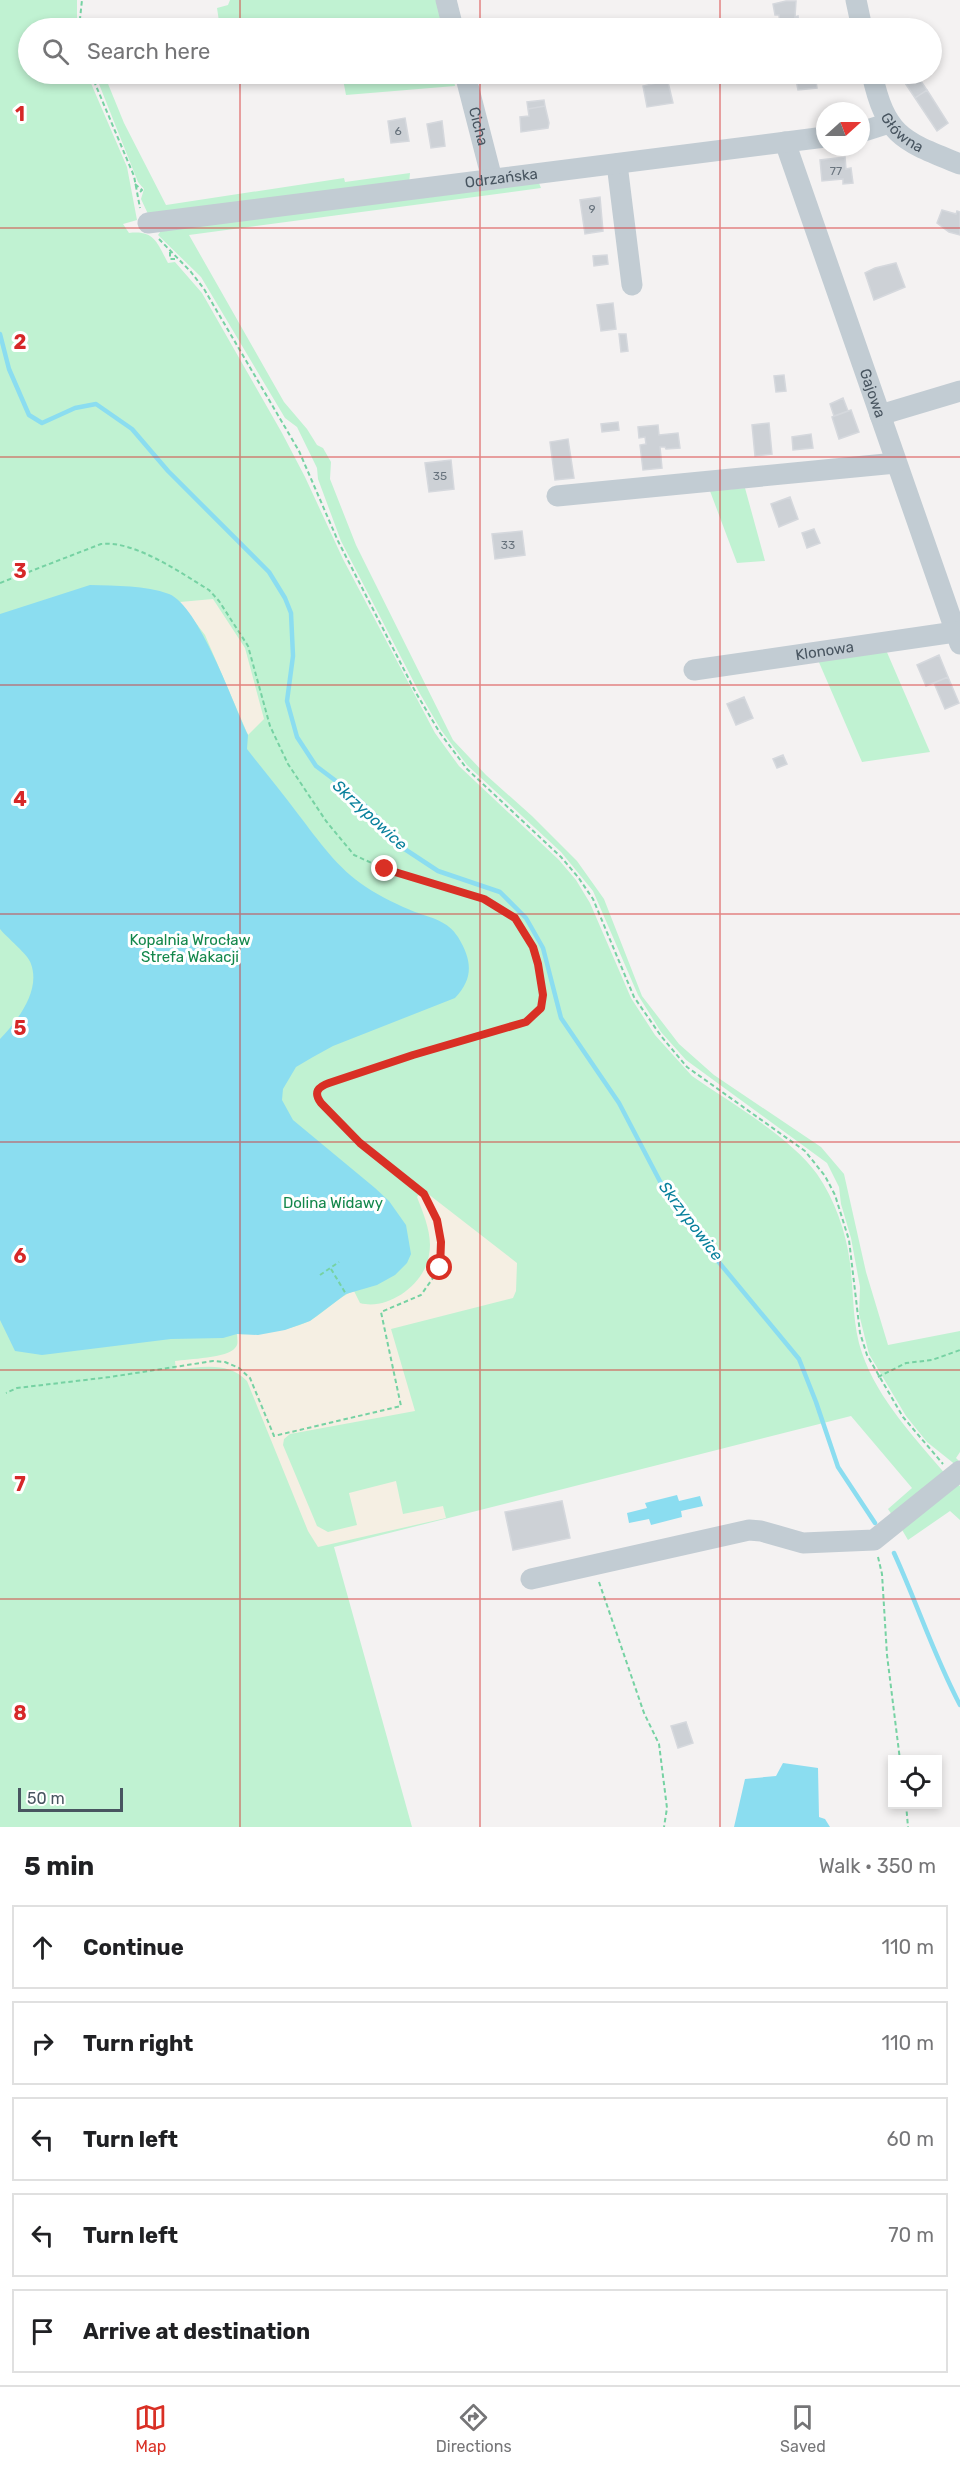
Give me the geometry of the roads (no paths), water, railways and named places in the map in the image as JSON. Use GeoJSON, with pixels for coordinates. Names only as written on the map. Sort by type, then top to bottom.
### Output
{"type":"FeatureCollection","features":[{"type":"Feature","properties":{"kind":"street"},"geometry":{"type":"LineString","coordinates":[[446,0],[450,18]]}},
{"type":"Feature","properties":{"kind":"street"},"geometry":{"type":"LineString","coordinates":[[856,0],[860,18]]}},
{"type":"Feature","properties":{"kind":"street","name":"Cicha"},"geometry":{"type":"LineString","coordinates":[[468,84],[492,179]]}},
{"type":"Feature","properties":{"kind":"street","name":"Główna"},"geometry":{"type":"LineString","coordinates":[[875,84],[881,108],[889,123],[900,136],[915,146],[960,164]]}},
{"type":"Feature","properties":{"kind":"street"},"geometry":{"type":"LineString","coordinates":[[870,129],[889,123]]}},
{"type":"Feature","properties":{"kind":"street","name":"Odrzańska"},"geometry":{"type":"LineString","coordinates":[[144,215],[176,220],[816,138]]}},
{"type":"Feature","properties":{"kind":"street","name":"Gajowa"},"geometry":{"type":"LineString","coordinates":[[785,142],[957,638]]}},
{"type":"Feature","properties":{"kind":"street"},"geometry":{"type":"LineString","coordinates":[[617,164],[632,285]]}},
{"type":"Feature","properties":{"kind":"street"},"geometry":{"type":"LineString","coordinates":[[880,415],[960,391]]}},
{"type":"Feature","properties":{"kind":"street"},"geometry":{"type":"LineString","coordinates":[[557,496],[896,463]]}},
{"type":"Feature","properties":{"kind":"street","name":"Klonowa"},"geometry":{"type":"LineString","coordinates":[[694,670],[957,638]]}},
{"type":"Feature","properties":{"kind":"street"},"geometry":{"type":"LineString","coordinates":[[531,1579],[749,1530],[761,1531],[803,1543],[874,1540],[958,1474]]}},
{"type":"Feature","properties":{"kind":"water","name":"Kopalnia Wrocław Strefa Wakacji"},"geometry":{"type":"Polygon","coordinates":[[[90,585],[150,589],[169,594],[180,602],[192,617],[214,657],[248,735],[247,749],[321,844],[337,863],[366,887],[397,904],[449,927],[463,945],[469,969],[465,983],[455,998],[333,1046],[296,1067],[283,1089],[282,1100],[293,1120],[389,1201],[406,1225],[411,1254],[407,1263],[395,1275],[377,1285],[346,1294],[310,1321],[285,1330],[258,1335],[237,1334],[223,1338],[171,1339],[42,1355],[15,1351],[0,1320],[0,1039],[26,1005],[33,985],[33,974],[29,960],[0,929],[0,614],[90,585]]]}},
{"type":"Feature","properties":{"kind":"water"},"geometry":{"type":"Polygon","coordinates":[[[677,1495],[679,1501],[700,1496],[703,1506],[681,1511],[682,1517],[651,1525],[649,1519],[629,1523],[627,1513],[647,1508],[645,1503],[677,1495]]]}},
{"type":"Feature","properties":{"kind":"water"},"geometry":{"type":"Polygon","coordinates":[[[783,1763],[818,1768],[819,1817],[825,1819],[830,1827],[734,1827],[745,1779],[776,1776],[783,1763]]]}},
{"type":"Feature","properties":{"kind":"waterway","name":"Skrzypowice"},"geometry":{"type":"LineString","coordinates":[[0,334],[9,369],[29,415],[42,423],[75,408],[96,404],[132,429],[168,471],[269,572],[285,598],[291,613],[293,656],[287,701],[297,737],[316,766],[352,793],[377,817],[394,842],[438,871],[500,892],[526,918],[543,948],[561,1018],[619,1103],[664,1189],[717,1260],[799,1359],[838,1467],[875,1523]]}},
{"type":"Feature","properties":{"kind":"waterway","name":"Skrzypowice"},"geometry":{"type":"LineString","coordinates":[[894,1553],[960,1705]]}},
{"type":"Feature","properties":{"kind":"park label","name":"Dolina Widawy"},"geometry":{"type":"Point","coordinates":[333,1203]}}]}
